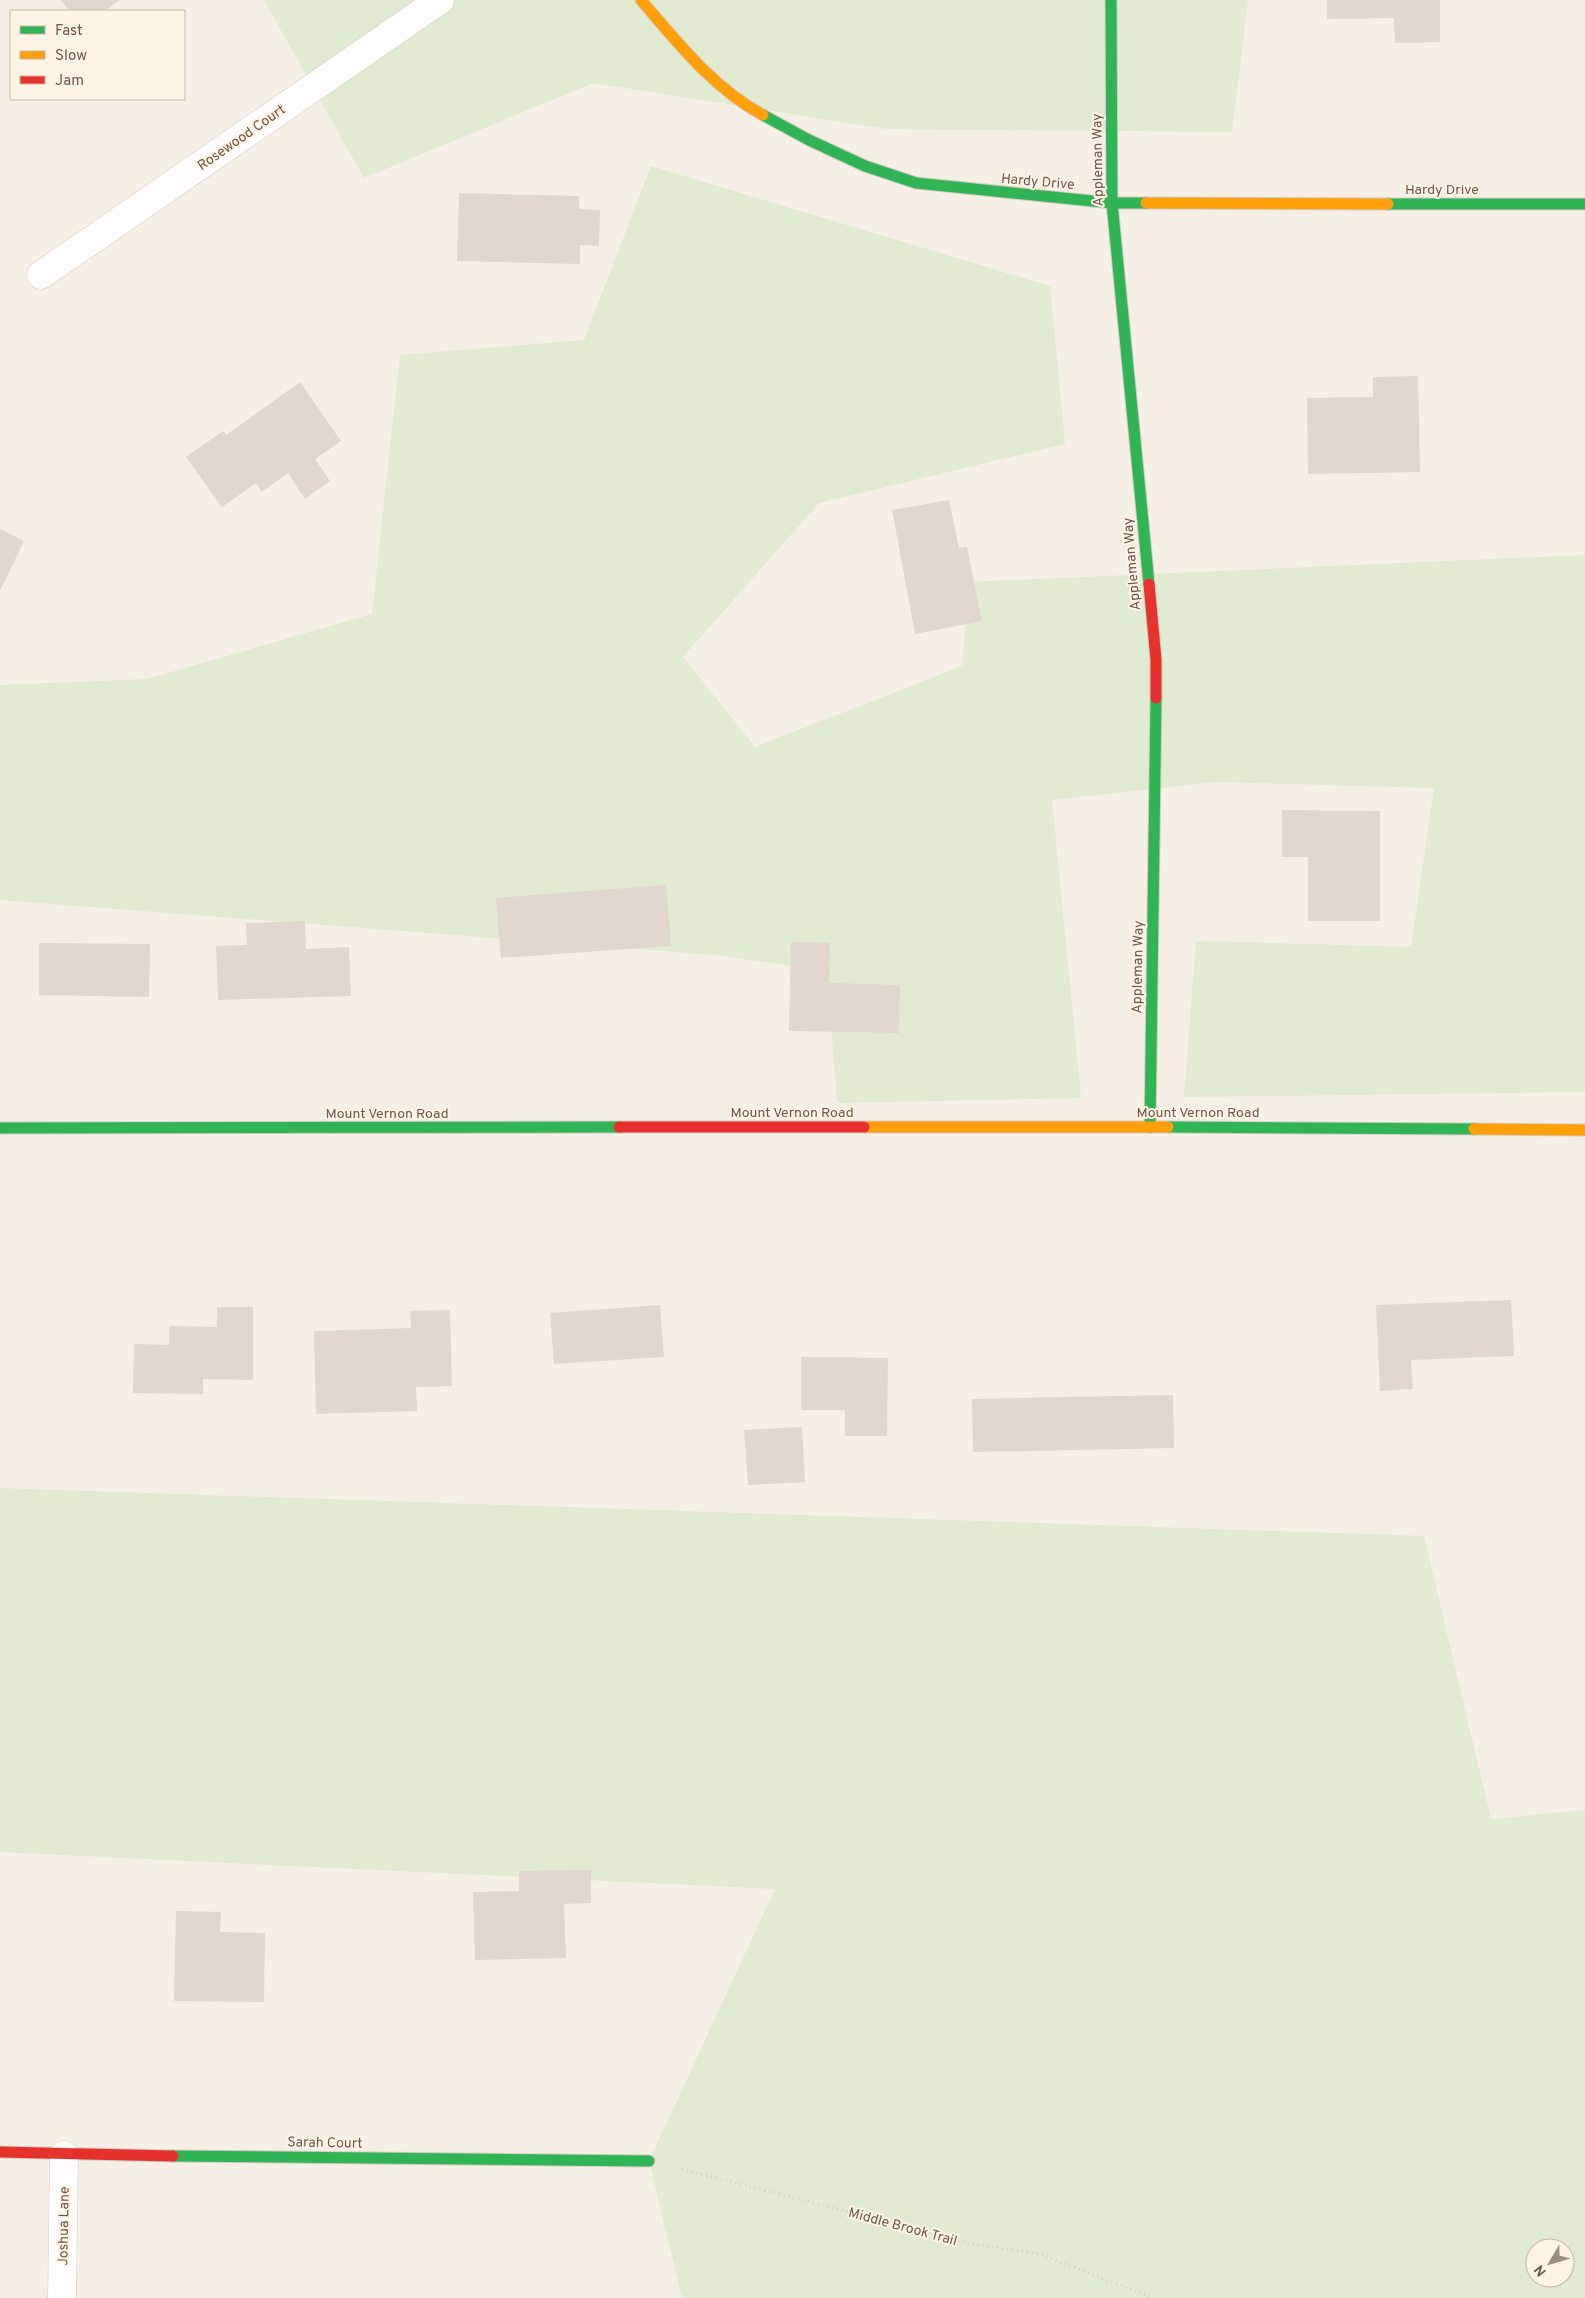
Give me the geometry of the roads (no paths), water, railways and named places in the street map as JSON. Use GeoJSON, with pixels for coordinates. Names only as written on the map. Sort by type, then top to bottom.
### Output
{"type":"FeatureCollection","features":[{"type":"Feature","properties":{"kind":"street","name":"Rosewood Court"},"geometry":{"type":"LineString","coordinates":[[41,275],[440,0]]}},
{"type":"Feature","properties":{"kind":"street","name":"Hardy Drive"},"geometry":{"type":"LineString","coordinates":[[641,0],[695,63],[741,103],[809,140],[865,166],[916,183],[1112,203],[1585,204]]}},
{"type":"Feature","properties":{"kind":"street","name":"Appleman Way"},"geometry":{"type":"LineString","coordinates":[[1111,0],[1112,203],[1156,660],[1150,1127]]}},
{"type":"Feature","properties":{"kind":"street","name":"Mount Vernon Road"},"geometry":{"type":"LineString","coordinates":[[0,1128],[1150,1127],[1585,1130]]}},
{"type":"Feature","properties":{"kind":"street","name":"Sarah Court"},"geometry":{"type":"LineString","coordinates":[[0,2152],[64,2155],[650,2161]]}},
{"type":"Feature","properties":{"kind":"street","name":"Joshua Lane"},"geometry":{"type":"LineString","coordinates":[[62,2298],[64,2155]]}}]}
